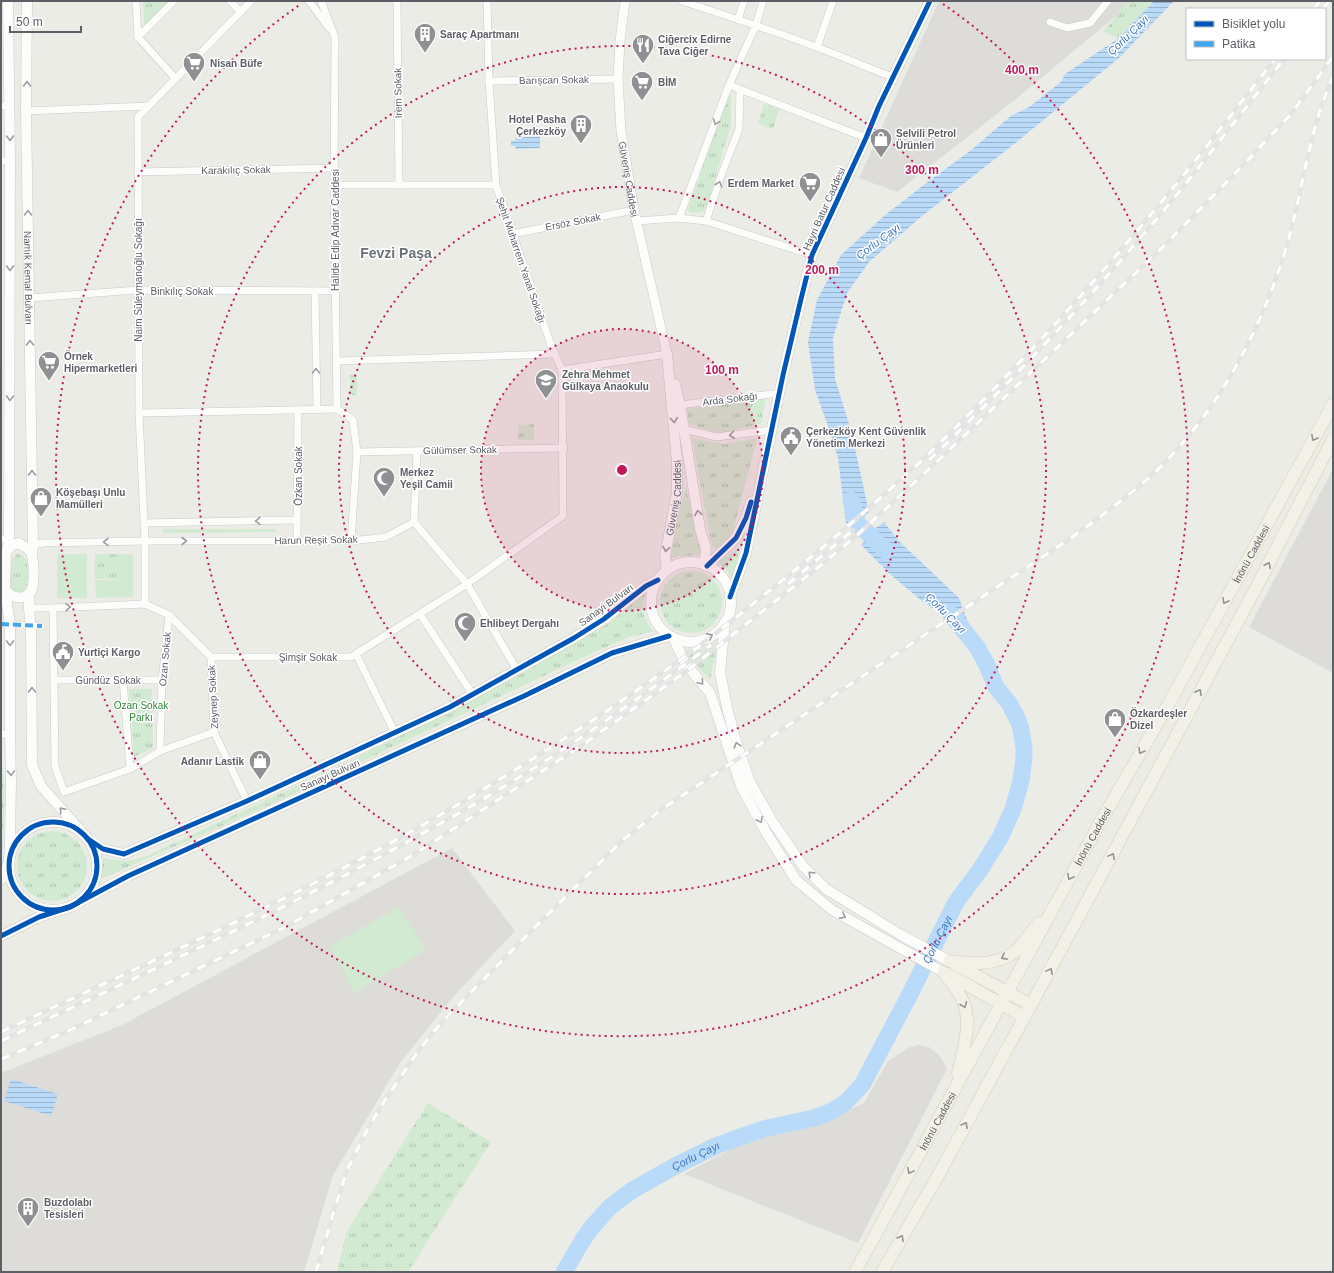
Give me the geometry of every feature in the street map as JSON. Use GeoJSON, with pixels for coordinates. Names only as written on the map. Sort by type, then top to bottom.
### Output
{"type":"FeatureCollection","features":[{"type":"Feature","properties":{"kind":"main road","name":"Namık Kemal Bulvarı"},"geometry":{"type":"LineString","coordinates":[[8,1],[5,105],[6,552],[4,597],[6,734],[12,783],[8,862]]}},
{"type":"Feature","properties":{"kind":"main road","name":"Namık Kemal Bulvarı"},"geometry":{"type":"LineString","coordinates":[[27,1],[26,111],[32,550],[34,563],[32,589],[29,594],[31,626],[32,765],[42,786],[88,839]]}},
{"type":"Feature","properties":{"kind":"main road","name":"Hayri Batur Caddesi"},"geometry":{"type":"LineString","coordinates":[[730,597],[746,553],[800,299],[812,255],[866,138],[879,106],[930,1]]}},
{"type":"Feature","properties":{"kind":"main road","name":"Güveniş Caddesi"},"geometry":{"type":"LineString","coordinates":[[667,354],[680,405],[700,529],[706,549],[706,565]]}},
{"type":"Feature","properties":{"kind":"main road","name":"Güveniş Caddesi"},"geometry":{"type":"LineString","coordinates":[[667,354],[677,462],[677,492],[665,557],[667,570]]}},
{"type":"Feature","properties":{"kind":"main road","name":"İnönü Caddesi"},"geometry":{"type":"LineString","coordinates":[[855,1272],[1058,898],[1168,706],[1333,404]]}},
{"type":"Feature","properties":{"kind":"main road","name":"İnönü Caddesi"},"geometry":{"type":"LineString","coordinates":[[882,1272],[939,1174],[1031,1005],[1256,588],[1333,438]]}},
{"type":"Feature","properties":{"kind":"main road","name":"Hayri Batur Caddesi"},"geometry":{"type":"LineString","coordinates":[[706,565],[736,538],[746,518],[766,460]]}},
{"type":"Feature","properties":{"kind":"main road"},"geometry":{"type":"LineString","coordinates":[[6,542],[13,545],[18,543],[32,550]]}},
{"type":"Feature","properties":{"kind":"main road"},"geometry":{"type":"LineString","coordinates":[[726,622],[717,632],[706,639],[694,642],[681,641],[671,636],[659,627],[653,615],[651,602],[653,590],[658,580],[667,570],[677,565],[689,562],[706,565],[712,568],[721,576],[727,586],[730,597],[730,610],[726,622],[720,672],[727,708],[738,748],[750,782],[772,821],[803,866],[826,889],[901,935],[1001,1004],[1024,1017]]}},
{"type":"Feature","properties":{"kind":"main road","name":"Sanayi Bulvarı"},"geometry":{"type":"LineString","coordinates":[[88,839],[103,849],[124,854],[247,801],[395,733],[473,695],[574,638],[604,619],[646,586],[658,580]]}},
{"type":"Feature","properties":{"kind":"main road"},"geometry":{"type":"LineString","coordinates":[[4,597],[8,594],[20,597],[29,594]]}},
{"type":"Feature","properties":{"kind":"main road"},"geometry":{"type":"LineString","coordinates":[[671,636],[685,663],[710,693],[741,786],[767,834],[796,880],[832,910],[895,944],[1007,992],[1031,1005]]}},
{"type":"Feature","properties":{"kind":"main road","name":"Sanayi Bulvarı"},"geometry":{"type":"LineString","coordinates":[[1,936],[40,917],[70,907],[128,876],[524,696],[612,653],[671,636]]}},
{"type":"Feature","properties":{"kind":"main road"},"geometry":{"type":"LineString","coordinates":[[1,879],[13,847],[21,835],[34,826],[48,822],[63,823],[77,829],[88,839],[94,851],[97,864],[95,877],[90,889],[81,900],[70,907],[55,910],[40,909],[26,902],[16,891],[10,877],[8,862]]}},
{"type":"Feature","properties":{"kind":"main road"},"geometry":{"type":"LineString","coordinates":[[946,966],[995,962],[1015,951],[1058,898]]}},
{"type":"Feature","properties":{"kind":"main road"},"geometry":{"type":"LineString","coordinates":[[946,966],[966,1010],[968,1029],[955,1088]]}},
{"type":"Feature","properties":{"kind":"street"},"geometry":{"type":"LineString","coordinates":[[136,1],[138,37],[175,78]]}},
{"type":"Feature","properties":{"kind":"street"},"geometry":{"type":"LineString","coordinates":[[138,37],[174,1]]}},
{"type":"Feature","properties":{"kind":"street"},"geometry":{"type":"LineString","coordinates":[[230,1],[241,12]]}},
{"type":"Feature","properties":{"kind":"street","name":"Naim Süleymanoğlu Sokağı"},"geometry":{"type":"LineString","coordinates":[[145,604],[145,541],[139,413],[138,117],[251,1]]}},
{"type":"Feature","properties":{"kind":"street"},"geometry":{"type":"LineString","coordinates":[[309,1],[336,37]]}},
{"type":"Feature","properties":{"kind":"street","name":"Halide Edip Adıvar Caddesi"},"geometry":{"type":"LineString","coordinates":[[321,1],[336,37],[334,185],[337,409]]}},
{"type":"Feature","properties":{"kind":"street","name":"İrem Sokak"},"geometry":{"type":"LineString","coordinates":[[397,1],[399,185]]}},
{"type":"Feature","properties":{"kind":"street","name":"Şehit Muharrem Yanal Sokağı"},"geometry":{"type":"LineString","coordinates":[[487,1],[489,81],[496,186],[562,370],[564,448],[563,516]]}},
{"type":"Feature","properties":{"kind":"street","name":"Güveniş Caddesi"},"geometry":{"type":"LineString","coordinates":[[625,1],[620,41],[618,79],[621,131],[636,221],[667,354]]}},
{"type":"Feature","properties":{"kind":"street"},"geometry":{"type":"LineString","coordinates":[[682,1],[817,47],[893,78]]}},
{"type":"Feature","properties":{"kind":"street"},"geometry":{"type":"LineString","coordinates":[[738,20],[744,1]]}},
{"type":"Feature","properties":{"kind":"street"},"geometry":{"type":"LineString","coordinates":[[679,218],[729,85],[756,25],[763,1]]}},
{"type":"Feature","properties":{"kind":"street"},"geometry":{"type":"LineString","coordinates":[[817,47],[834,1]]}},
{"type":"Feature","properties":{"kind":"street"},"geometry":{"type":"LineString","coordinates":[[1050,22],[1068,28],[1090,23],[1108,1]]}},
{"type":"Feature","properties":{"kind":"street","name":"Barışcan Sokak"},"geometry":{"type":"LineString","coordinates":[[489,81],[618,79]]}},
{"type":"Feature","properties":{"kind":"street"},"geometry":{"type":"LineString","coordinates":[[729,85],[866,138]]}},
{"type":"Feature","properties":{"kind":"street"},"geometry":{"type":"LineString","coordinates":[[706,221],[739,129],[740,89]]}},
{"type":"Feature","properties":{"kind":"street"},"geometry":{"type":"LineString","coordinates":[[26,111],[148,106]]}},
{"type":"Feature","properties":{"kind":"street","name":"Karakılıç Sokak"},"geometry":{"type":"LineString","coordinates":[[138,172],[335,168]]}},
{"type":"Feature","properties":{"kind":"street"},"geometry":{"type":"LineString","coordinates":[[334,185],[496,186]]}},
{"type":"Feature","properties":{"kind":"street","name":"Ersöz Sokak"},"geometry":{"type":"LineString","coordinates":[[512,234],[634,210]]}},
{"type":"Feature","properties":{"kind":"street"},"geometry":{"type":"LineString","coordinates":[[636,221],[679,218],[706,221],[812,255]]}},
{"type":"Feature","properties":{"kind":"street","name":"Binkılıç Sokak"},"geometry":{"type":"LineString","coordinates":[[29,298],[138,290],[336,291]]}},
{"type":"Feature","properties":{"kind":"street","name":"Halide Edip Adıvar Caddesi"},"geometry":{"type":"LineString","coordinates":[[315,291],[317,410]]}},
{"type":"Feature","properties":{"kind":"street"},"geometry":{"type":"LineString","coordinates":[[336,361],[555,354]]}},
{"type":"Feature","properties":{"kind":"street"},"geometry":{"type":"LineString","coordinates":[[562,370],[667,354]]}},
{"type":"Feature","properties":{"kind":"street","name":"Arda Sokağı"},"geometry":{"type":"LineString","coordinates":[[680,405],[780,393]]}},
{"type":"Feature","properties":{"kind":"street"},"geometry":{"type":"LineString","coordinates":[[139,413],[337,409],[353,420],[357,452],[351,541]]}},
{"type":"Feature","properties":{"kind":"street","name":"Özkan Sokak"},"geometry":{"type":"LineString","coordinates":[[297,541],[298,410]]}},
{"type":"Feature","properties":{"kind":"street"},"geometry":{"type":"LineString","coordinates":[[684,429],[716,437],[771,430]]}},
{"type":"Feature","properties":{"kind":"street","name":"Gülümser Sokak"},"geometry":{"type":"LineString","coordinates":[[357,452],[564,448]]}},
{"type":"Feature","properties":{"kind":"street"},"geometry":{"type":"LineString","coordinates":[[417,451],[414,522],[467,584],[516,670]]}},
{"type":"Feature","properties":{"kind":"street","name":"Şimşir Sokak"},"geometry":{"type":"LineString","coordinates":[[211,657],[351,657],[467,584],[563,516]]}},
{"type":"Feature","properties":{"kind":"street","name":"Harun Reşit Sokak"},"geometry":{"type":"LineString","coordinates":[[144,523],[298,520]]}},
{"type":"Feature","properties":{"kind":"street","name":"Harun Reşit Sokak"},"geometry":{"type":"LineString","coordinates":[[32,550],[44,543],[145,541],[351,541],[386,537],[414,522]]}},
{"type":"Feature","properties":{"kind":"street"},"geometry":{"type":"LineString","coordinates":[[29,608],[145,604],[169,615],[211,657]]}},
{"type":"Feature","properties":{"kind":"street"},"geometry":{"type":"LineString","coordinates":[[53,608],[55,766],[64,792],[130,769],[160,751],[214,732]]}},
{"type":"Feature","properties":{"kind":"street"},"geometry":{"type":"LineString","coordinates":[[420,614],[473,695]]}},
{"type":"Feature","properties":{"kind":"street","name":"Ozan Sokak"},"geometry":{"type":"LineString","coordinates":[[160,751],[162,680],[169,615]]}},
{"type":"Feature","properties":{"kind":"street"},"geometry":{"type":"LineString","coordinates":[[5,624],[42,626]]}},
{"type":"Feature","properties":{"kind":"street"},"geometry":{"type":"LineString","coordinates":[[356,654],[395,733]]}},
{"type":"Feature","properties":{"kind":"street","name":"Zeynep Sokak"},"geometry":{"type":"LineString","coordinates":[[211,657],[214,732],[247,801]]}},
{"type":"Feature","properties":{"kind":"street"},"geometry":{"type":"LineString","coordinates":[[123,679],[130,769]]}},
{"type":"Feature","properties":{"kind":"street","name":"Gündüz Sokak"},"geometry":{"type":"LineString","coordinates":[[54,680],[162,680]]}},
{"type":"Feature","properties":{"kind":"shaded area"},"geometry":{"type":"Polygon","coordinates":[[[939,1],[1134,1],[1016,99],[897,192],[859,178],[939,1]]]}},
{"type":"Feature","properties":{"kind":"shaded area"},"geometry":{"type":"Polygon","coordinates":[[[1333,469],[1333,673],[1249,627],[1333,469]]]}},
{"type":"Feature","properties":{"kind":"shaded area"},"geometry":{"type":"Polygon","coordinates":[[[452,848],[515,931],[452,998],[400,1063],[333,1175],[304,1272],[1,1272],[1,1073],[122,1025],[452,848]]]}},
{"type":"Feature","properties":{"kind":"shaded area"},"geometry":{"type":"Polygon","coordinates":[[[919,1045],[929,1047],[940,1056],[947,1069],[858,1243],[684,1174],[790,1118],[819,1117],[843,1113],[864,1103],[888,1061],[910,1047],[919,1045]]]}},
{"type":"Feature","properties":{"kind":"green space"},"geometry":{"type":"Polygon","coordinates":[[[143,1],[170,1],[148,24],[144,25],[143,1]]]}},
{"type":"Feature","properties":{"kind":"green space"},"geometry":{"type":"Polygon","coordinates":[[[1129,1],[1154,1],[1119,38],[1103,32],[1129,1]]]}},
{"type":"Feature","properties":{"kind":"green space"},"geometry":{"type":"Polygon","coordinates":[[[727,96],[731,97],[731,124],[707,206],[702,212],[691,213],[688,211],[690,202],[727,96]]]}},
{"type":"Feature","properties":{"kind":"green space"},"geometry":{"type":"Polygon","coordinates":[[[764,104],[779,109],[773,129],[758,124],[764,104]]]}},
{"type":"Feature","properties":{"kind":"green space"},"geometry":{"type":"Polygon","coordinates":[[[350,375],[357,375],[357,395],[350,395],[350,375]]]}},
{"type":"Feature","properties":{"kind":"green space"},"geometry":{"type":"Polygon","coordinates":[[[766,398],[761,424],[720,433],[689,423],[687,409],[766,398]]]}},
{"type":"Feature","properties":{"kind":"green space"},"geometry":{"type":"Polygon","coordinates":[[[534,424],[534,440],[518,440],[518,425],[534,424]]]}},
{"type":"Feature","properties":{"kind":"green space"},"geometry":{"type":"Polygon","coordinates":[[[692,438],[724,444],[757,438],[733,531],[727,541],[716,549],[712,547],[692,438]]]}},
{"type":"Feature","properties":{"kind":"green space"},"geometry":{"type":"Polygon","coordinates":[[[686,486],[701,555],[678,556],[667,560],[686,486]]]}},
{"type":"Feature","properties":{"kind":"green space"},"geometry":{"type":"Polygon","coordinates":[[[163,529],[276,529],[276,532],[163,533],[163,529]]]}},
{"type":"Feature","properties":{"kind":"green space"},"geometry":{"type":"Polygon","coordinates":[[[741,546],[732,580],[726,569],[718,562],[741,546]]]}},
{"type":"Feature","properties":{"kind":"green space"},"geometry":{"type":"Polygon","coordinates":[[[17,554],[22,555],[25,559],[28,571],[27,584],[22,594],[12,591],[9,582],[10,566],[17,554]]]}},
{"type":"Feature","properties":{"kind":"green space"},"geometry":{"type":"Polygon","coordinates":[[[57,554],[87,554],[87,598],[57,598],[57,554]]]}},
{"type":"Feature","properties":{"kind":"green space"},"geometry":{"type":"Polygon","coordinates":[[[95,554],[118,554],[118,579],[95,579],[95,554]]]}},
{"type":"Feature","properties":{"kind":"green space"},"geometry":{"type":"Polygon","coordinates":[[[118,554],[133,554],[133,597],[96,598],[95,580],[118,580],[118,554]]]}},
{"type":"Feature","properties":{"kind":"green space"},"geometry":{"type":"Polygon","coordinates":[[[685,571],[697,571],[713,580],[720,590],[722,602],[720,614],[713,624],[697,633],[685,633],[674,628],[665,619],[660,608],[660,596],[665,585],[674,576],[685,571]]]}},
{"type":"Feature","properties":{"kind":"green space"},"geometry":{"type":"Polygon","coordinates":[[[647,591],[643,603],[643,613],[654,632],[632,636],[588,655],[278,801],[101,879],[103,858],[127,861],[144,857],[354,759],[506,682],[608,624],[647,591]]]}},
{"type":"Feature","properties":{"kind":"green space"},"geometry":{"type":"Polygon","coordinates":[[[718,642],[710,680],[683,650],[703,649],[718,642]]]}},
{"type":"Feature","properties":{"kind":"green space","name":"Ozan Sokak Parkı"},"geometry":{"type":"Polygon","coordinates":[[[129,689],[152,689],[153,748],[134,757],[129,689]]]}},
{"type":"Feature","properties":{"kind":"green space"},"geometry":{"type":"Polygon","coordinates":[[[1,757],[5,792],[1,859],[1,757]]]}},
{"type":"Feature","properties":{"kind":"green space"},"geometry":{"type":"Polygon","coordinates":[[[52,831],[71,837],[81,847],[87,866],[81,885],[71,895],[52,901],[33,895],[23,885],[17,866],[23,847],[33,837],[52,831]]]}},
{"type":"Feature","properties":{"kind":"green space"},"geometry":{"type":"Polygon","coordinates":[[[399,907],[426,950],[354,993],[330,946],[399,907]]]}},
{"type":"Feature","properties":{"kind":"green space"},"geometry":{"type":"Polygon","coordinates":[[[428,1103],[491,1142],[408,1272],[337,1272],[347,1231],[428,1103]]]}},
{"type":"Feature","properties":{"kind":"water"},"geometry":{"type":"Polygon","coordinates":[[[1154,1],[1174,1],[1119,58],[1013,145],[922,216],[869,262],[847,293],[833,338],[835,379],[851,430],[869,512],[860,521],[849,524],[846,523],[838,458],[815,390],[808,342],[817,300],[841,255],[884,216],[970,151],[1011,116],[1029,107],[1061,82],[1065,74],[1119,38],[1154,1]]]}},
{"type":"Feature","properties":{"kind":"water"},"geometry":{"type":"Polygon","coordinates":[[[540,136],[540,148],[516,149],[515,146],[511,146],[511,141],[515,141],[515,138],[540,136]]]}},
{"type":"Feature","properties":{"kind":"water"},"geometry":{"type":"Polygon","coordinates":[[[884,522],[899,541],[959,598],[969,625],[968,628],[962,630],[960,625],[923,602],[891,575],[861,545],[873,530],[884,522]]]}},
{"type":"Feature","properties":{"kind":"water"},"geometry":{"type":"Polygon","coordinates":[[[11,1079],[58,1094],[51,1116],[4,1101],[11,1079]]]}},
{"type":"Feature","properties":{"kind":"waterway","name":"Çorlu Çayı"},"geometry":{"type":"LineString","coordinates":[[851,500],[855,517],[859,525],[886,551]]}},
{"type":"Feature","properties":{"kind":"waterway","name":"Çorlu Çayı"},"geometry":{"type":"LineString","coordinates":[[564,1272],[592,1227],[610,1207],[631,1191],[675,1166],[718,1145],[763,1129],[814,1118],[830,1112],[845,1103],[862,1085],[956,902],[980,870],[1001,836],[1013,809],[1021,781],[1024,748],[1018,720],[1009,703],[996,687],[987,665],[977,647],[949,612]]}},
{"type":"Feature","properties":{"kind":"railway"},"geometry":{"type":"LineString","coordinates":[[1315,8],[1320,1]]}},
{"type":"Feature","properties":{"kind":"railway"},"geometry":{"type":"LineString","coordinates":[[1324,8],[1329,1]]}},
{"type":"Feature","properties":{"kind":"railway"},"geometry":{"type":"LineString","coordinates":[[1,1059],[68,1031],[285,927],[413,855],[581,746],[684,673],[856,536],[927,471],[1164,246],[1291,114],[1333,57]]}},
{"type":"Feature","properties":{"kind":"railway"},"geometry":{"type":"LineString","coordinates":[[1,1032],[245,917],[365,857],[506,775],[579,729],[708,640],[862,514],[919,463],[977,406],[1062,317],[1116,256],[1176,184],[1274,60]]}},
{"type":"Feature","properties":{"kind":"railway"},"geometry":{"type":"LineString","coordinates":[[929,460],[1014,376],[1122,259],[1183,187],[1283,60]]}},
{"type":"Feature","properties":{"kind":"railway"},"geometry":{"type":"LineString","coordinates":[[316,1272],[347,1170],[381,1106],[419,1050],[441,1023],[624,839],[662,809],[1071,538],[1152,475],[1197,426],[1234,370],[1263,311],[1286,248],[1312,140],[1324,98],[1333,77]]}},
{"type":"Feature","properties":{"kind":"railway"},"geometry":{"type":"LineString","coordinates":[[788,584],[853,530]]}},
{"type":"Feature","properties":{"kind":"railway"},"geometry":{"type":"LineString","coordinates":[[1,1041],[274,911],[381,856],[470,807],[576,741],[711,645]]}},
{"type":"Feature","properties":{"kind":"marked path"},"geometry":{"type":"LineString","coordinates":[[1,624],[42,626]]}},
{"type":"Feature","properties":{"kind":"cycle path"},"geometry":{"type":"LineString","coordinates":[[730,597],[746,553],[783,375],[812,255],[866,138],[879,106],[930,1]]}},
{"type":"Feature","properties":{"kind":"cycle path"},"geometry":{"type":"LineString","coordinates":[[707,566],[736,538],[746,518],[751,502]]}},
{"type":"Feature","properties":{"kind":"cycle path"},"geometry":{"type":"LineString","coordinates":[[88,839],[103,849],[124,854],[247,801],[450,707],[574,638],[604,619],[646,586],[658,580]]}},
{"type":"Feature","properties":{"kind":"cycle path"},"geometry":{"type":"LineString","coordinates":[[1,936],[39,917],[70,907],[128,876],[524,696],[612,653],[669,636]]}},
{"type":"Feature","properties":{"kind":"cycle path"},"geometry":{"type":"LineString","coordinates":[[53,822],[70,826],[84,835],[93,849],[97,866],[93,883],[84,897],[70,906],[53,910],[36,906],[22,897],[13,883],[9,866],[13,849],[22,835],[36,826],[53,822]]}},
{"type":"Feature","properties":{"kind":"place","name":"Saraç Apartmanı"},"geometry":{"type":"Point","coordinates":[425,54]}},
{"type":"Feature","properties":{"kind":"place","name":"Ciğercix Edirne Tava Ciğer"},"geometry":{"type":"Point","coordinates":[643,64]}},
{"type":"Feature","properties":{"kind":"place","name":"Nisan Büfe"},"geometry":{"type":"Point","coordinates":[194,82]}},
{"type":"Feature","properties":{"kind":"place","name":"BİM"},"geometry":{"type":"Point","coordinates":[642,102]}},
{"type":"Feature","properties":{"kind":"place","name":"Hotel Pasha Çerkezköy"},"geometry":{"type":"Point","coordinates":[581,144]}},
{"type":"Feature","properties":{"kind":"place","name":"Selvili Petrol Ürünleri"},"geometry":{"type":"Point","coordinates":[881,158]}},
{"type":"Feature","properties":{"kind":"place","name":"Erdem Market"},"geometry":{"type":"Point","coordinates":[810,202]}},
{"type":"Feature","properties":{"kind":"place","name":"Örnek Hipermarketleri"},"geometry":{"type":"Point","coordinates":[49,382]}},
{"type":"Feature","properties":{"kind":"place","name":"Zehra Mehmet Gülkaya Anaokulu"},"geometry":{"type":"Point","coordinates":[546,400]}},
{"type":"Feature","properties":{"kind":"place","name":"Çerkezköy Kent Güvenlik Yönetim Merkezi"},"geometry":{"type":"Point","coordinates":[791,456]}},
{"type":"Feature","properties":{"kind":"place","name":"Merkez Yeşil Camii"},"geometry":{"type":"Point","coordinates":[384,498]}},
{"type":"Feature","properties":{"kind":"place","name":"Köşebaşı Unlu Mamülleri"},"geometry":{"type":"Point","coordinates":[41,518]}},
{"type":"Feature","properties":{"kind":"place","name":"Ehlibeyt Dergahı"},"geometry":{"type":"Point","coordinates":[465,642]}},
{"type":"Feature","properties":{"kind":"place","name":"Yurtiçi Kargo"},"geometry":{"type":"Point","coordinates":[63,672]}},
{"type":"Feature","properties":{"kind":"place","name":"Özkardeşler Dizel"},"geometry":{"type":"Point","coordinates":[1115,738]}},
{"type":"Feature","properties":{"kind":"place","name":"Adanır Lastik"},"geometry":{"type":"Point","coordinates":[260,780]}},
{"type":"Feature","properties":{"kind":"place","name":"Buzdolabı Tesisleri"},"geometry":{"type":"Point","coordinates":[28,1228]}},
{"type":"Feature","properties":{"kind":"district","name":"Fevzi Paşa"},"geometry":{"type":"Point","coordinates":[396,253]}}]}
